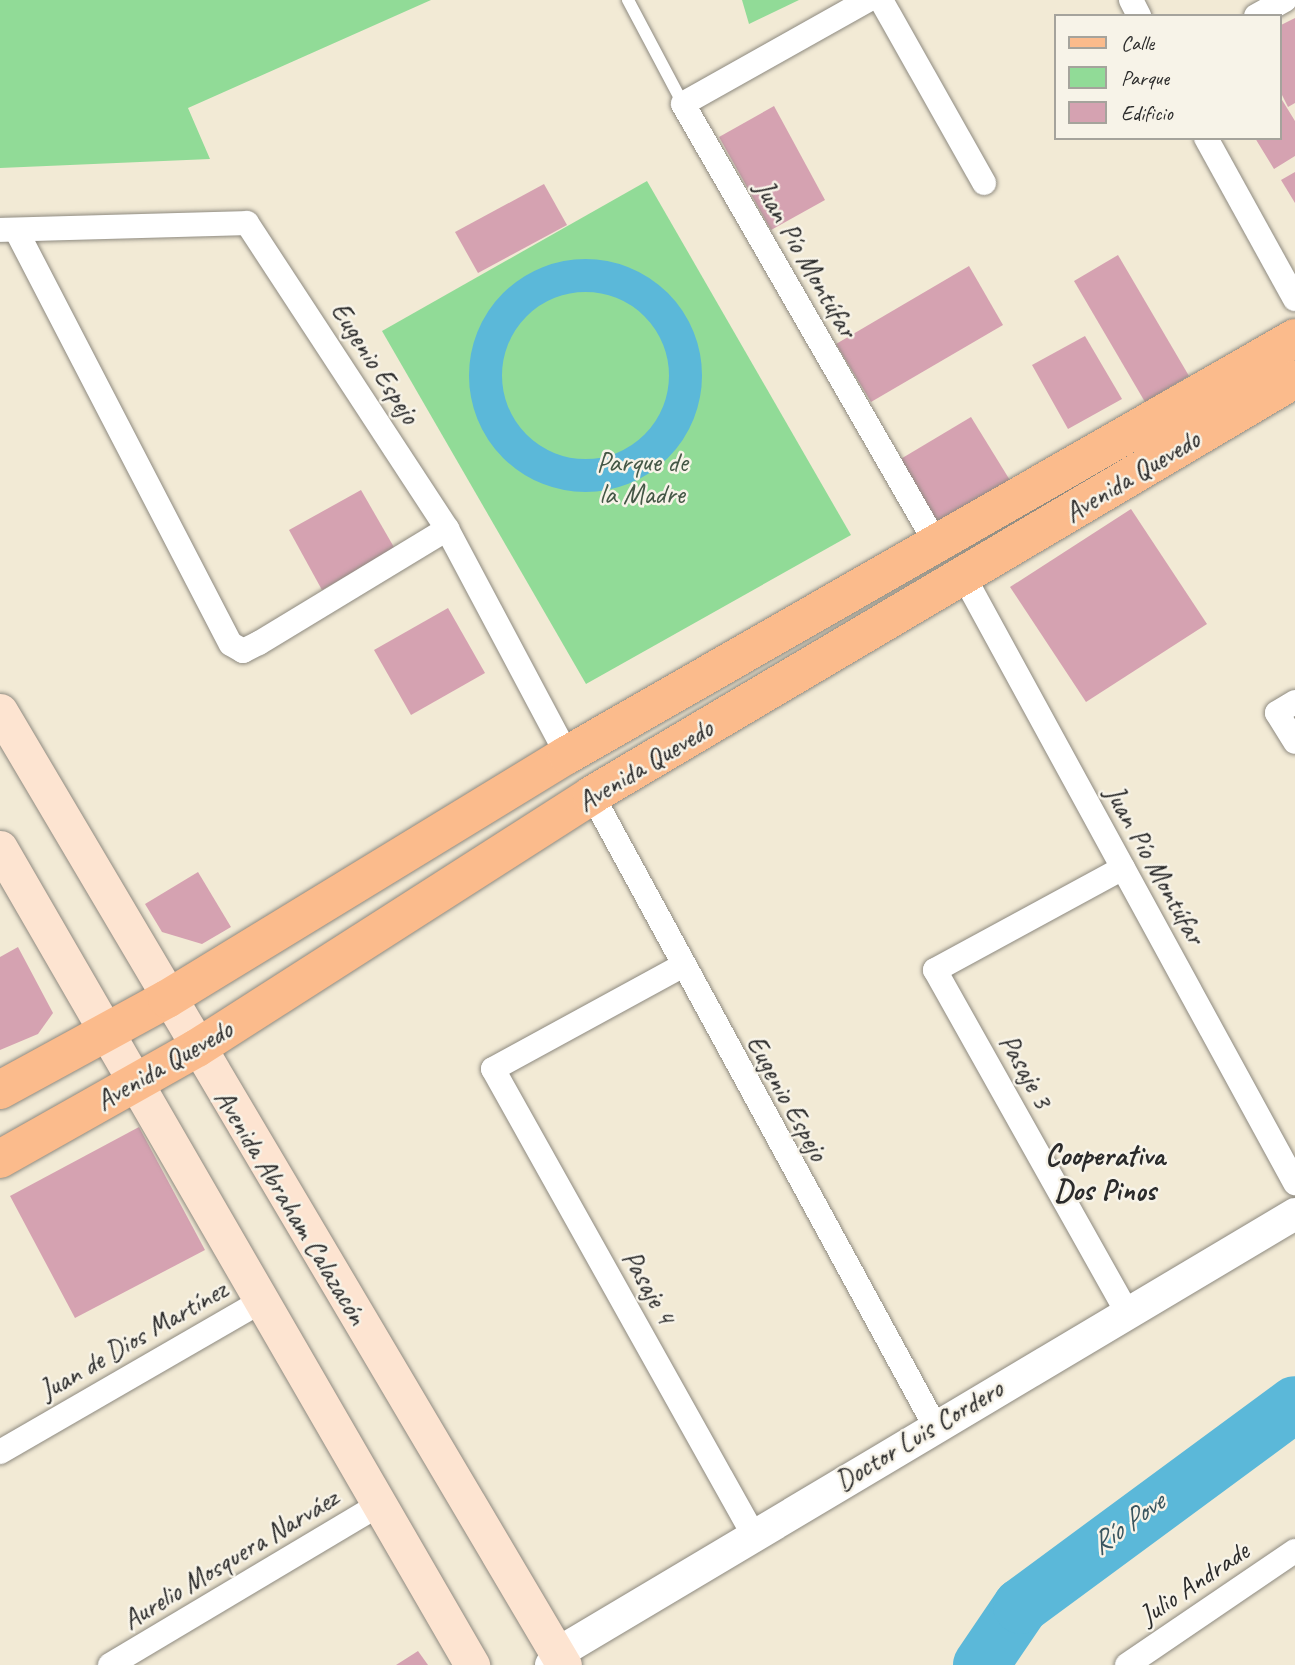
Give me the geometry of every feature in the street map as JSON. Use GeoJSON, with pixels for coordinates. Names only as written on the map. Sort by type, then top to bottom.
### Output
{"type":"FeatureCollection","features":[{"type":"Feature","properties":{"kind":"main road","name":"Avenida Quevedo"},"geometry":{"type":"LineString","coordinates":[[0,1090],[167,999],[566,755],[1295,338]]}},
{"type":"Feature","properties":{"kind":"main road","name":"Avenida Quevedo"},"geometry":{"type":"LineString","coordinates":[[0,1159],[197,1048],[592,795],[1295,379]]}},
{"type":"Feature","properties":{"kind":"main road","name":"Avenida Abraham Calazacón"},"geometry":{"type":"LineString","coordinates":[[0,711],[558,1661]]}},
{"type":"Feature","properties":{"kind":"main road"},"geometry":{"type":"LineString","coordinates":[[0,848],[472,1665]]}},
{"type":"Feature","properties":{"kind":"street"},"geometry":{"type":"LineString","coordinates":[[682,104],[868,0]]}},
{"type":"Feature","properties":{"kind":"street"},"geometry":{"type":"LineString","coordinates":[[881,0],[984,183]]}},
{"type":"Feature","properties":{"kind":"street"},"geometry":{"type":"LineString","coordinates":[[1260,14],[1285,0]]}},
{"type":"Feature","properties":{"kind":"street","name":"Juan Pío Montúfar"},"geometry":{"type":"LineString","coordinates":[[682,104],[937,545]]}},
{"type":"Feature","properties":{"kind":"street"},"geometry":{"type":"LineString","coordinates":[[1207,140],[1295,299]]}},
{"type":"Feature","properties":{"kind":"street","name":"Eugenio Espejo"},"geometry":{"type":"LineString","coordinates":[[8,230],[247,223],[447,529],[566,755]]}},
{"type":"Feature","properties":{"kind":"street"},"geometry":{"type":"LineString","coordinates":[[8,230],[237,648],[243,651],[259,643],[447,529]]}},
{"type":"Feature","properties":{"kind":"street","name":"Juan Pío Montúfar"},"geometry":{"type":"LineString","coordinates":[[962,575],[1295,1183]]}},
{"type":"Feature","properties":{"kind":"street"},"geometry":{"type":"LineString","coordinates":[[1286,708],[1295,742]]}},
{"type":"Feature","properties":{"kind":"street","name":"Eugenio Espejo"},"geometry":{"type":"LineString","coordinates":[[592,795],[680,967],[934,1426]]}},
{"type":"Feature","properties":{"kind":"street","name":"Pasaje 3"},"geometry":{"type":"LineString","coordinates":[[1123,868],[935,970],[1127,1312]]}},
{"type":"Feature","properties":{"kind":"street","name":"Pasaje 4"},"geometry":{"type":"LineString","coordinates":[[680,967],[493,1069],[753,1534]]}},
{"type":"Feature","properties":{"kind":"street","name":"Doctor Luis Cordero"},"geometry":{"type":"LineString","coordinates":[[558,1661],[753,1534],[1295,1214]]}},
{"type":"Feature","properties":{"kind":"street","name":"Juan de Dios Martínez"},"geometry":{"type":"LineString","coordinates":[[0,1452],[260,1302]]}},
{"type":"Feature","properties":{"kind":"street","name":"Aurelio Mosquera Narváez"},"geometry":{"type":"LineString","coordinates":[[110,1665],[380,1504]]}},
{"type":"Feature","properties":{"kind":"street","name":"Julio Andrade"},"geometry":{"type":"LineString","coordinates":[[1127,1665],[1295,1551]]}},
{"type":"Feature","properties":{"kind":"lane","name":"Juan Pío Montúfar"},"geometry":{"type":"LineString","coordinates":[[628,0],[682,104]]}},
{"type":"Feature","properties":{"kind":"green space"},"geometry":{"type":"Polygon","coordinates":[[[0,0],[431,0],[188,108],[210,159],[0,168],[0,0]]]}},
{"type":"Feature","properties":{"kind":"green space"},"geometry":{"type":"Polygon","coordinates":[[[742,0],[799,0],[749,24],[742,0]]]}},
{"type":"Feature","properties":{"kind":"green space","name":"Parque de la Madre"},"geometry":{"type":"Polygon","coordinates":[[[647,181],[851,535],[586,684],[382,331],[647,181]]]}},
{"type":"Feature","properties":{"kind":"building"},"geometry":{"type":"Polygon","coordinates":[[[1295,18],[1295,103],[1288,107],[1281,93],[1281,25],[1295,18]]]}},
{"type":"Feature","properties":{"kind":"building"},"geometry":{"type":"Polygon","coordinates":[[[1281,98],[1295,121],[1295,156],[1274,169],[1256,140],[1281,140],[1281,98]]]}},
{"type":"Feature","properties":{"kind":"building"},"geometry":{"type":"Polygon","coordinates":[[[774,106],[825,200],[771,230],[719,137],[774,106]]]}},
{"type":"Feature","properties":{"kind":"building"},"geometry":{"type":"Polygon","coordinates":[[[1295,172],[1295,203],[1281,180],[1295,172]]]}},
{"type":"Feature","properties":{"kind":"building"},"geometry":{"type":"Polygon","coordinates":[[[544,184],[567,225],[478,273],[455,232],[544,184]]]}},
{"type":"Feature","properties":{"kind":"building"},"geometry":{"type":"Polygon","coordinates":[[[1118,255],[1189,376],[1145,402],[1074,281],[1118,255]]]}},
{"type":"Feature","properties":{"kind":"building"},"geometry":{"type":"Polygon","coordinates":[[[969,266],[1003,325],[871,402],[836,344],[969,266]]]}},
{"type":"Feature","properties":{"kind":"building"},"geometry":{"type":"Polygon","coordinates":[[[1085,336],[1122,399],[1068,429],[1032,365],[1085,336]]]}},
{"type":"Feature","properties":{"kind":"building"},"geometry":{"type":"Polygon","coordinates":[[[971,417],[1016,490],[941,533],[899,460],[971,417]]]}},
{"type":"Feature","properties":{"kind":"building"},"geometry":{"type":"Polygon","coordinates":[[[361,490],[395,549],[322,590],[289,530],[361,490]]]}},
{"type":"Feature","properties":{"kind":"building"},"geometry":{"type":"Polygon","coordinates":[[[1131,509],[1207,624],[1086,702],[1010,587],[1131,509]]]}},
{"type":"Feature","properties":{"kind":"building"},"geometry":{"type":"Polygon","coordinates":[[[448,608],[485,673],[411,715],[374,650],[448,608]]]}},
{"type":"Feature","properties":{"kind":"building"},"geometry":{"type":"Polygon","coordinates":[[[198,872],[231,927],[202,944],[162,932],[145,904],[198,872]]]}},
{"type":"Feature","properties":{"kind":"building"},"geometry":{"type":"Polygon","coordinates":[[[18,947],[53,1013],[38,1034],[0,1050],[0,957],[18,947]]]}},
{"type":"Feature","properties":{"kind":"building"},"geometry":{"type":"Polygon","coordinates":[[[139,1127],[205,1250],[75,1318],[10,1196],[139,1127]]]}},
{"type":"Feature","properties":{"kind":"building"},"geometry":{"type":"Polygon","coordinates":[[[418,1651],[428,1665],[396,1665],[418,1651]]]}},
{"type":"Feature","properties":{"kind":"waterway"},"geometry":{"type":"LineString","coordinates":[[585,275],[623,283],[656,304],[677,337],[685,375],[677,413],[656,446],[623,467],[585,475],[547,467],[514,446],[493,413],[485,375],[493,337],[514,304],[547,283],[585,275]]}},
{"type":"Feature","properties":{"kind":"waterway","name":"Río Pove"},"geometry":{"type":"LineString","coordinates":[[981,1665],[1021,1606],[1295,1404]]}},
{"type":"Feature","properties":{"kind":"district","name":"Cooperativa Dos Pinos"},"geometry":{"type":"Point","coordinates":[1105,1172]}}]}
